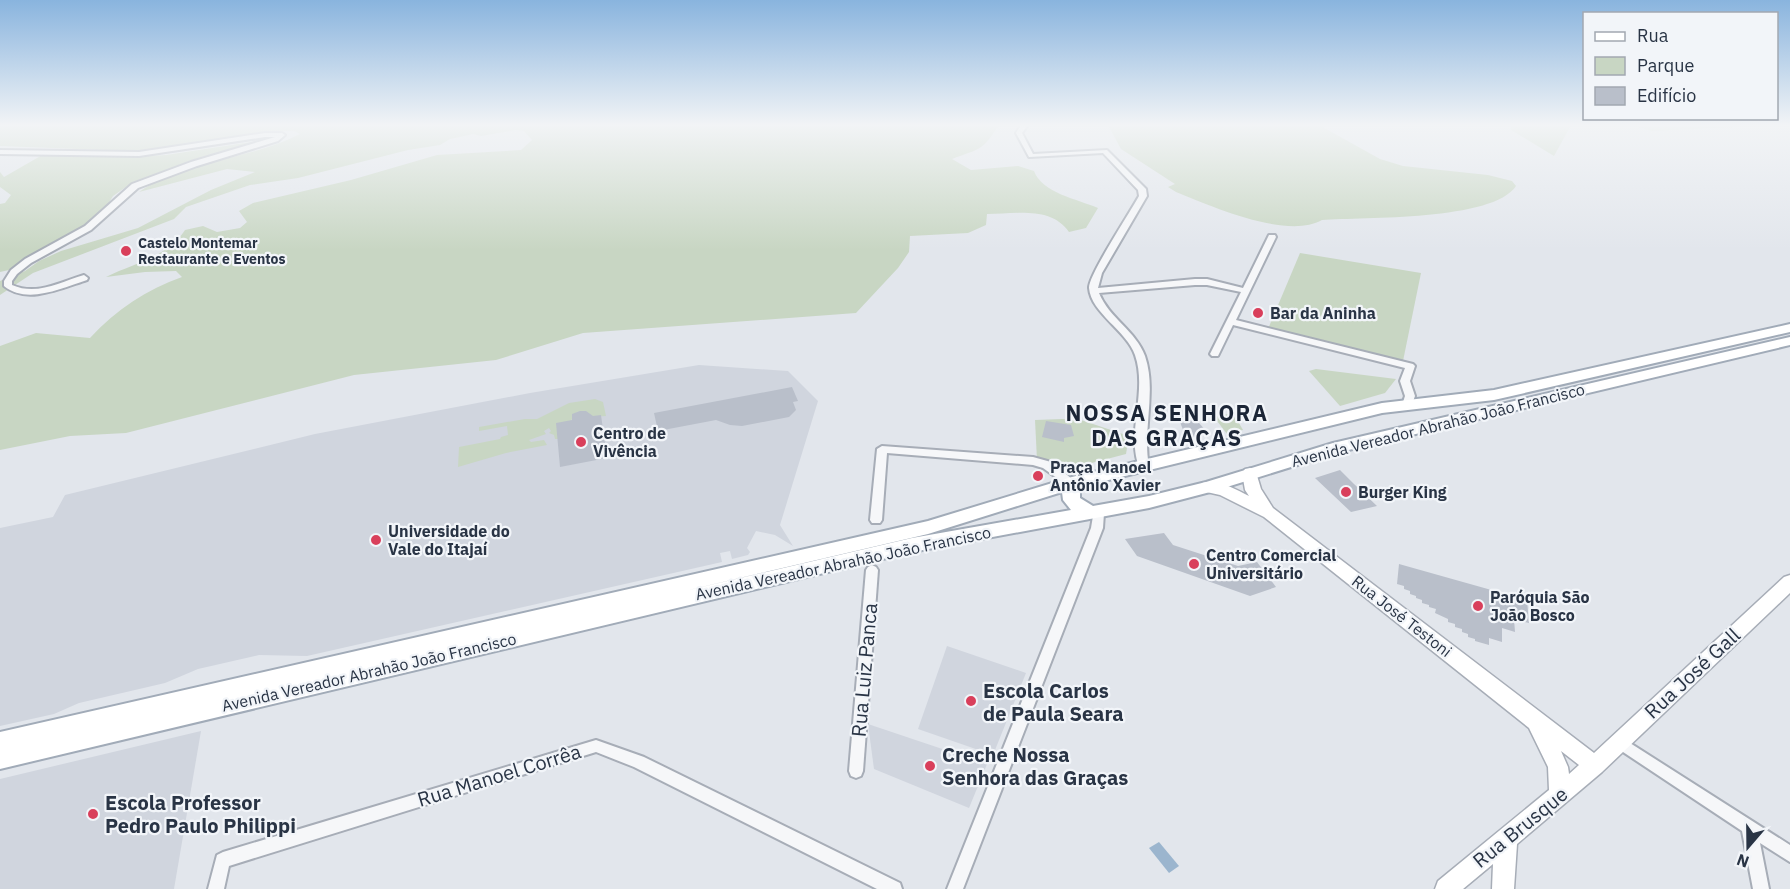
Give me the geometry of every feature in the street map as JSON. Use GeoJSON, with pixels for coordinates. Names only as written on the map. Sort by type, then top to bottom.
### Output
{"type":"FeatureCollection","features":[{"type":"Feature","properties":{"kind":"main road","name":"Avenida Vereador Abrahão João Francisco"},"geometry":{"type":"LineString","coordinates":[[0,742],[928,527],[1072,483],[1382,408],[1494,395],[1790,327]]}},
{"type":"Feature","properties":{"kind":"main road","name":"Avenida Vereador Abrahão João Francisco"},"geometry":{"type":"LineString","coordinates":[[0,759],[912,545],[1098,513],[1208,487],[1333,447],[1790,341]]}},
{"type":"Feature","properties":{"kind":"main road"},"geometry":{"type":"LineString","coordinates":[[1406,431],[1409,414],[1407,405]]}},
{"type":"Feature","properties":{"kind":"main road","name":"Rua José Testoni"},"geometry":{"type":"LineString","coordinates":[[1250,473],[1257,498],[1270,513],[1594,765]]}},
{"type":"Feature","properties":{"kind":"main road"},"geometry":{"type":"LineString","coordinates":[[1072,483],[1069,494],[1072,501],[1078,507],[1098,513]]}},
{"type":"Feature","properties":{"kind":"main road","name":"Rua José Testoni"},"geometry":{"type":"LineString","coordinates":[[1208,487],[1224,490],[1270,513]]}},
{"type":"Feature","properties":{"kind":"main road","name":"Rua José Gall"},"geometry":{"type":"LineString","coordinates":[[1594,765],[1790,582]]}},
{"type":"Feature","properties":{"kind":"main road","name":"Rua José Testoni"},"geometry":{"type":"LineString","coordinates":[[1534,720],[1558,767],[1560,795]]}},
{"type":"Feature","properties":{"kind":"main road","name":"Rua Brusque"},"geometry":{"type":"LineString","coordinates":[[1448,888],[1594,765]]}},
{"type":"Feature","properties":{"kind":"main road"},"geometry":{"type":"LineString","coordinates":[[1503,889],[1506,839]]}},
{"type":"Feature","properties":{"kind":"street"},"geometry":{"type":"LineString","coordinates":[[84,278],[40,292],[26,292],[8,286],[8,281],[14,272],[28,261],[88,228],[135,186],[190,166]]}},
{"type":"Feature","properties":{"kind":"street"},"geometry":{"type":"LineString","coordinates":[[1119,166],[1142,189],[1143,196],[1098,273],[1094,291],[1139,352],[1145,371],[1142,436],[1144,466]]}},
{"type":"Feature","properties":{"kind":"street"},"geometry":{"type":"LineString","coordinates":[[1215,354],[1272,237]]}},
{"type":"Feature","properties":{"kind":"street"},"geometry":{"type":"LineString","coordinates":[[1094,291],[1195,282],[1207,282],[1246,291]]}},
{"type":"Feature","properties":{"kind":"street"},"geometry":{"type":"LineString","coordinates":[[1231,322],[1410,366],[1405,381],[1410,396],[1407,405]]}},
{"type":"Feature","properties":{"kind":"street"},"geometry":{"type":"LineString","coordinates":[[876,520],[882,449],[1033,461],[1047,465],[1072,483]]}},
{"type":"Feature","properties":{"kind":"street"},"geometry":{"type":"LineString","coordinates":[[955,889],[1097,528],[1098,513]]}},
{"type":"Feature","properties":{"kind":"street","name":"Rua Luiz Panca"},"geometry":{"type":"LineString","coordinates":[[856,771],[872,570]]}},
{"type":"Feature","properties":{"kind":"street"},"geometry":{"type":"LineString","coordinates":[[1619,742],[1790,854]]}},
{"type":"Feature","properties":{"kind":"street","name":"Rua Manoel Corrêa"},"geometry":{"type":"LineString","coordinates":[[216,889],[223,860],[596,746],[660,772],[894,889]]}},
{"type":"Feature","properties":{"kind":"street"},"geometry":{"type":"LineString","coordinates":[[1749,827],[1761,889]]}},
{"type":"Feature","properties":{"kind":"shaded area","name":"Universidade do Vale do Itajaí"},"geometry":{"type":"Polygon","coordinates":[[[699,365],[788,371],[818,401],[780,525],[793,546],[775,535],[756,531],[747,548],[750,552],[748,555],[732,559],[730,551],[720,553],[722,562],[307,656],[259,655],[198,669],[165,683],[79,703],[54,714],[0,726],[0,528],[53,517],[65,495],[315,434],[530,393],[699,365]]]}},
{"type":"Feature","properties":{"kind":"shaded area","name":"Escola Carlos de Paula Seara"},"geometry":{"type":"Polygon","coordinates":[[[947,646],[1026,673],[993,755],[918,729],[947,646]]]}},
{"type":"Feature","properties":{"kind":"shaded area","name":"Creche Nossa Senhora das Graças"},"geometry":{"type":"Polygon","coordinates":[[[868,724],[987,764],[969,808],[874,769],[868,724]]]}},
{"type":"Feature","properties":{"kind":"shaded area","name":"Escola Professor Pedro Paulo Philippi"},"geometry":{"type":"Polygon","coordinates":[[[201,731],[174,889],[0,889],[0,779],[201,731]]]}},
{"type":"Feature","properties":{"kind":"green space"},"geometry":{"type":"Polygon","coordinates":[[[22,166],[175,166],[133,182],[113,196],[101,215],[79,232],[9,270],[0,272],[0,204],[5,203],[11,195],[0,187],[0,172],[4,177],[22,166]]]}},
{"type":"Feature","properties":{"kind":"green space"},"geometry":{"type":"Polygon","coordinates":[[[196,166],[343,166],[298,178],[250,185],[186,207],[174,219],[33,273],[0,295],[0,281],[25,271],[39,261],[61,251],[138,228],[211,190],[255,172],[227,169],[139,192],[196,166]]]}},
{"type":"Feature","properties":{"kind":"green space"},"geometry":{"type":"Polygon","coordinates":[[[397,166],[965,166],[971,170],[1020,166],[1034,171],[1038,179],[1052,190],[1098,208],[1086,228],[1069,232],[1053,218],[1021,213],[987,214],[986,225],[968,233],[910,236],[909,252],[898,268],[856,313],[583,333],[496,360],[354,375],[126,433],[70,436],[0,450],[0,346],[36,333],[90,338],[110,318],[133,302],[182,277],[176,271],[106,277],[160,253],[178,239],[185,230],[203,226],[217,232],[240,228],[247,222],[239,211],[253,203],[397,166]]]}},
{"type":"Feature","properties":{"kind":"green space"},"geometry":{"type":"Polygon","coordinates":[[[1148,166],[1408,166],[1488,175],[1512,181],[1516,186],[1503,197],[1482,206],[1456,211],[1426,215],[1322,220],[1307,225],[1289,226],[1270,224],[1228,212],[1168,187],[1175,184],[1148,166]]]}},
{"type":"Feature","properties":{"kind":"green space"},"geometry":{"type":"Polygon","coordinates":[[[1300,253],[1421,273],[1403,361],[1268,329],[1300,253]]]}},
{"type":"Feature","properties":{"kind":"green space"},"geometry":{"type":"Polygon","coordinates":[[[1316,369],[1396,379],[1385,393],[1340,406],[1309,371],[1316,369]]]}},
{"type":"Feature","properties":{"kind":"green space"},"geometry":{"type":"Polygon","coordinates":[[[595,399],[603,402],[606,416],[589,417],[586,411],[577,412],[558,439],[549,433],[551,431],[549,428],[544,431],[546,434],[529,440],[531,442],[544,440],[547,445],[506,453],[458,467],[459,447],[500,439],[508,435],[507,426],[479,431],[479,427],[537,419],[569,403],[595,399]]]}},
{"type":"Feature","properties":{"kind":"green space"},"geometry":{"type":"Polygon","coordinates":[[[1233,413],[1243,430],[1227,434],[1214,417],[1233,413]]]}},
{"type":"Feature","properties":{"kind":"green space"},"geometry":{"type":"Polygon","coordinates":[[[1035,420],[1081,420],[1129,436],[1126,454],[1080,466],[1037,460],[1035,420]]]}},
{"type":"Feature","properties":{"kind":"water"},"geometry":{"type":"Polygon","coordinates":[[[1159,842],[1179,866],[1169,873],[1149,848],[1159,842]]]}},
{"type":"Feature","properties":{"kind":"building"},"geometry":{"type":"Polygon","coordinates":[[[792,387],[798,401],[793,402],[796,410],[789,417],[742,426],[716,420],[658,431],[654,413],[792,387]]]}},
{"type":"Feature","properties":{"kind":"building","name":"Centro de Vivência"},"geometry":{"type":"Polygon","coordinates":[[[586,411],[593,416],[601,415],[607,458],[560,467],[556,423],[572,420],[572,414],[586,411]]]}},
{"type":"Feature","properties":{"kind":"building"},"geometry":{"type":"Polygon","coordinates":[[[1191,414],[1208,433],[1187,440],[1178,417],[1191,414]]]}},
{"type":"Feature","properties":{"kind":"building"},"geometry":{"type":"Polygon","coordinates":[[[1046,421],[1071,425],[1074,436],[1064,438],[1064,442],[1042,437],[1046,421]]]}},
{"type":"Feature","properties":{"kind":"building","name":"Burger King"},"geometry":{"type":"Polygon","coordinates":[[[1340,470],[1377,506],[1351,512],[1315,478],[1340,470]]]}},
{"type":"Feature","properties":{"kind":"building","name":"Centro Comercial Universitário"},"geometry":{"type":"Polygon","coordinates":[[[1164,533],[1173,545],[1238,566],[1257,562],[1276,587],[1250,596],[1137,556],[1125,539],[1164,533]]]}},
{"type":"Feature","properties":{"kind":"building","name":"Paróquia São João Bosco"},"geometry":{"type":"Polygon","coordinates":[[[1399,564],[1527,600],[1529,623],[1514,619],[1515,632],[1502,628],[1502,642],[1489,638],[1489,645],[1475,641],[1462,632],[1462,629],[1455,627],[1455,624],[1448,622],[1448,619],[1435,613],[1436,609],[1422,603],[1422,600],[1404,589],[1404,586],[1397,584],[1399,564]]]}},
{"type":"Feature","properties":{"kind":"place","name":"Castelo Montemar Restaurante e Eventos"},"geometry":{"type":"Point","coordinates":[126,251]}},
{"type":"Feature","properties":{"kind":"place","name":"Bar da Aninha"},"geometry":{"type":"Point","coordinates":[1258,313]}},
{"type":"Feature","properties":{"kind":"place","name":"Centro de Vivência"},"geometry":{"type":"Point","coordinates":[581,442]}},
{"type":"Feature","properties":{"kind":"place","name":"Praça Manoel Antônio Xavier"},"geometry":{"type":"Point","coordinates":[1038,476]}},
{"type":"Feature","properties":{"kind":"place","name":"Burger King"},"geometry":{"type":"Point","coordinates":[1346,492]}},
{"type":"Feature","properties":{"kind":"place","name":"Universidade do Vale do Itajaí"},"geometry":{"type":"Point","coordinates":[376,540]}},
{"type":"Feature","properties":{"kind":"place","name":"Centro Comercial Universitário"},"geometry":{"type":"Point","coordinates":[1194,564]}},
{"type":"Feature","properties":{"kind":"place","name":"Paróquia São João Bosco"},"geometry":{"type":"Point","coordinates":[1478,606]}},
{"type":"Feature","properties":{"kind":"place","name":"Escola Carlos de Paula Seara"},"geometry":{"type":"Point","coordinates":[971,701]}},
{"type":"Feature","properties":{"kind":"place","name":"Creche Nossa Senhora das Graças"},"geometry":{"type":"Point","coordinates":[930,766]}},
{"type":"Feature","properties":{"kind":"place","name":"Escola Professor Pedro Paulo Philippi"},"geometry":{"type":"Point","coordinates":[93,814]}},
{"type":"Feature","properties":{"kind":"district","name":"NOSSA SENHORA DAS GRAÇAS"},"geometry":{"type":"Point","coordinates":[1167,425]}}]}
